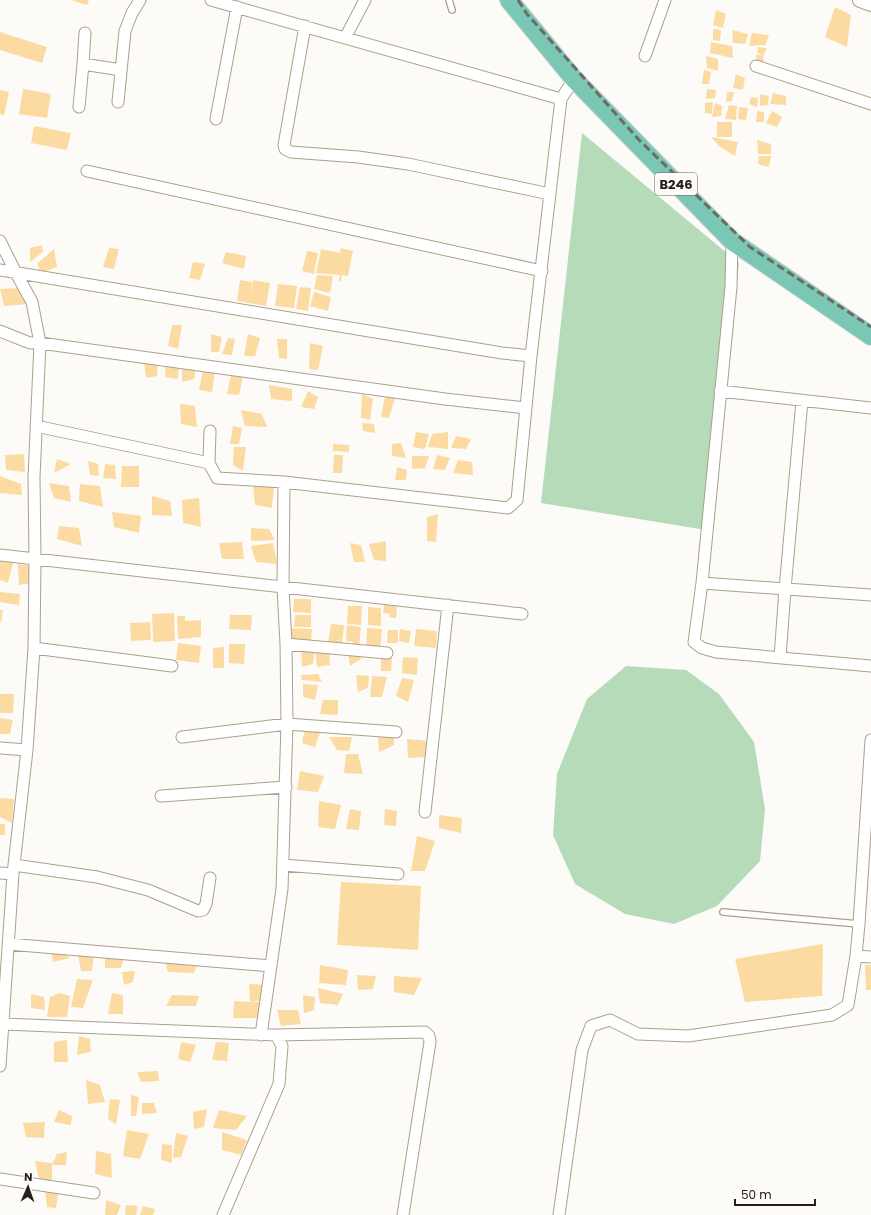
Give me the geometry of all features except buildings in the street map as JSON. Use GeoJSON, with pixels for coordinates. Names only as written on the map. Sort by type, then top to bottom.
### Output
{"type":"FeatureCollection","features":[{"type":"Feature","properties":{"kind":"main road","name":"B246"},"geometry":{"type":"LineString","coordinates":[[510,0],[574,79],[732,241],[871,336]]}},
{"type":"Feature","properties":{"kind":"street"},"geometry":{"type":"LineString","coordinates":[[118,102],[126,31],[132,13],[140,0]]}},
{"type":"Feature","properties":{"kind":"street"},"geometry":{"type":"LineString","coordinates":[[211,0],[561,99]]}},
{"type":"Feature","properties":{"kind":"street"},"geometry":{"type":"LineString","coordinates":[[345,38],[365,0]]}},
{"type":"Feature","properties":{"kind":"street"},"geometry":{"type":"LineString","coordinates":[[645,56],[665,0]]}},
{"type":"Feature","properties":{"kind":"street"},"geometry":{"type":"LineString","coordinates":[[860,0],[871,4]]}},
{"type":"Feature","properties":{"kind":"street"},"geometry":{"type":"LineString","coordinates":[[216,119],[237,7]]}},
{"type":"Feature","properties":{"kind":"street"},"geometry":{"type":"LineString","coordinates":[[305,26],[284,145],[285,149],[291,152],[358,157],[408,164],[550,194]]}},
{"type":"Feature","properties":{"kind":"street"},"geometry":{"type":"LineString","coordinates":[[79,107],[85,33]]}},
{"type":"Feature","properties":{"kind":"street"},"geometry":{"type":"LineString","coordinates":[[83,64],[122,70]]}},
{"type":"Feature","properties":{"kind":"street"},"geometry":{"type":"LineString","coordinates":[[756,66],[871,104]]}},
{"type":"Feature","properties":{"kind":"street"},"geometry":{"type":"LineString","coordinates":[[210,431],[209,463],[217,478],[284,482],[508,508],[517,500],[531,356],[561,99],[574,79]]}},
{"type":"Feature","properties":{"kind":"street"},"geometry":{"type":"LineString","coordinates":[[87,171],[542,271]]}},
{"type":"Feature","properties":{"kind":"street"},"geometry":{"type":"LineString","coordinates":[[0,241],[32,302],[40,343],[34,477],[34,648],[27,750],[14,869],[5,931],[8,944],[0,1066]]}},
{"type":"Feature","properties":{"kind":"street"},"geometry":{"type":"LineString","coordinates":[[732,241],[731,287],[702,583],[694,642],[702,648],[716,652],[871,666]]}},
{"type":"Feature","properties":{"kind":"street"},"geometry":{"type":"LineString","coordinates":[[0,270],[15,271],[486,350],[531,356]]}},
{"type":"Feature","properties":{"kind":"street"},"geometry":{"type":"LineString","coordinates":[[0,331],[30,343],[40,343],[445,399],[526,408]]}},
{"type":"Feature","properties":{"kind":"street"},"geometry":{"type":"LineString","coordinates":[[720,391],[871,408]]}},
{"type":"Feature","properties":{"kind":"street"},"geometry":{"type":"LineString","coordinates":[[780,658],[802,401]]}},
{"type":"Feature","properties":{"kind":"street"},"geometry":{"type":"LineString","coordinates":[[36,426],[209,463]]}},
{"type":"Feature","properties":{"kind":"street"},"geometry":{"type":"LineString","coordinates":[[261,1035],[282,889],[283,865],[287,724],[286,644],[283,587],[284,482]]}},
{"type":"Feature","properties":{"kind":"street"},"geometry":{"type":"LineString","coordinates":[[0,554],[522,614]]}},
{"type":"Feature","properties":{"kind":"street"},"geometry":{"type":"LineString","coordinates":[[702,583],[871,595]]}},
{"type":"Feature","properties":{"kind":"street"},"geometry":{"type":"LineString","coordinates":[[425,812],[448,605]]}},
{"type":"Feature","properties":{"kind":"street"},"geometry":{"type":"LineString","coordinates":[[286,644],[387,653]]}},
{"type":"Feature","properties":{"kind":"street"},"geometry":{"type":"LineString","coordinates":[[34,648],[172,666]]}},
{"type":"Feature","properties":{"kind":"street"},"geometry":{"type":"LineString","coordinates":[[182,737],[287,724],[396,732]]}},
{"type":"Feature","properties":{"kind":"street"},"geometry":{"type":"LineString","coordinates":[[559,1215],[582,1050],[590,1026],[610,1020],[638,1034],[688,1036],[832,1015],[848,1006],[856,956],[859,924],[871,740]]}},
{"type":"Feature","properties":{"kind":"street"},"geometry":{"type":"LineString","coordinates":[[0,748],[27,750]]}},
{"type":"Feature","properties":{"kind":"street"},"geometry":{"type":"LineString","coordinates":[[161,796],[286,787]]}},
{"type":"Feature","properties":{"kind":"street"},"geometry":{"type":"LineString","coordinates":[[283,865],[398,874]]}},
{"type":"Feature","properties":{"kind":"street"},"geometry":{"type":"LineString","coordinates":[[0,873],[14,869],[97,877],[148,890],[198,911],[204,910],[210,878]]}},
{"type":"Feature","properties":{"kind":"street"},"geometry":{"type":"LineString","coordinates":[[8,944],[271,966]]}},
{"type":"Feature","properties":{"kind":"street"},"geometry":{"type":"LineString","coordinates":[[856,956],[871,957]]}},
{"type":"Feature","properties":{"kind":"street"},"geometry":{"type":"LineString","coordinates":[[3,1024],[261,1035],[425,1032],[429,1036],[430,1042],[403,1215]]}},
{"type":"Feature","properties":{"kind":"street"},"geometry":{"type":"LineString","coordinates":[[223,1215],[279,1084],[282,1046],[276,1035]]}},
{"type":"Feature","properties":{"kind":"street"},"geometry":{"type":"LineString","coordinates":[[0,1178],[94,1193]]}},
{"type":"Feature","properties":{"kind":"lane"},"geometry":{"type":"LineString","coordinates":[[449,0],[452,10]]}},
{"type":"Feature","properties":{"kind":"lane"},"geometry":{"type":"LineString","coordinates":[[723,912],[859,924]]}},
{"type":"Feature","properties":{"kind":"green space"},"geometry":{"type":"Polygon","coordinates":[[[582,133],[739,263],[712,531],[541,503],[582,133]]]}},
{"type":"Feature","properties":{"kind":"green space"},"geometry":{"type":"Polygon","coordinates":[[[626,666],[686,670],[719,694],[754,742],[765,809],[760,861],[717,906],[674,924],[625,914],[575,884],[553,835],[557,774],[587,699],[626,666]]]}},
{"type":"Feature","properties":{"kind":"railway"},"geometry":{"type":"LineString","coordinates":[[518,0],[527,14],[639,140],[750,247],[871,327]]}}]}
